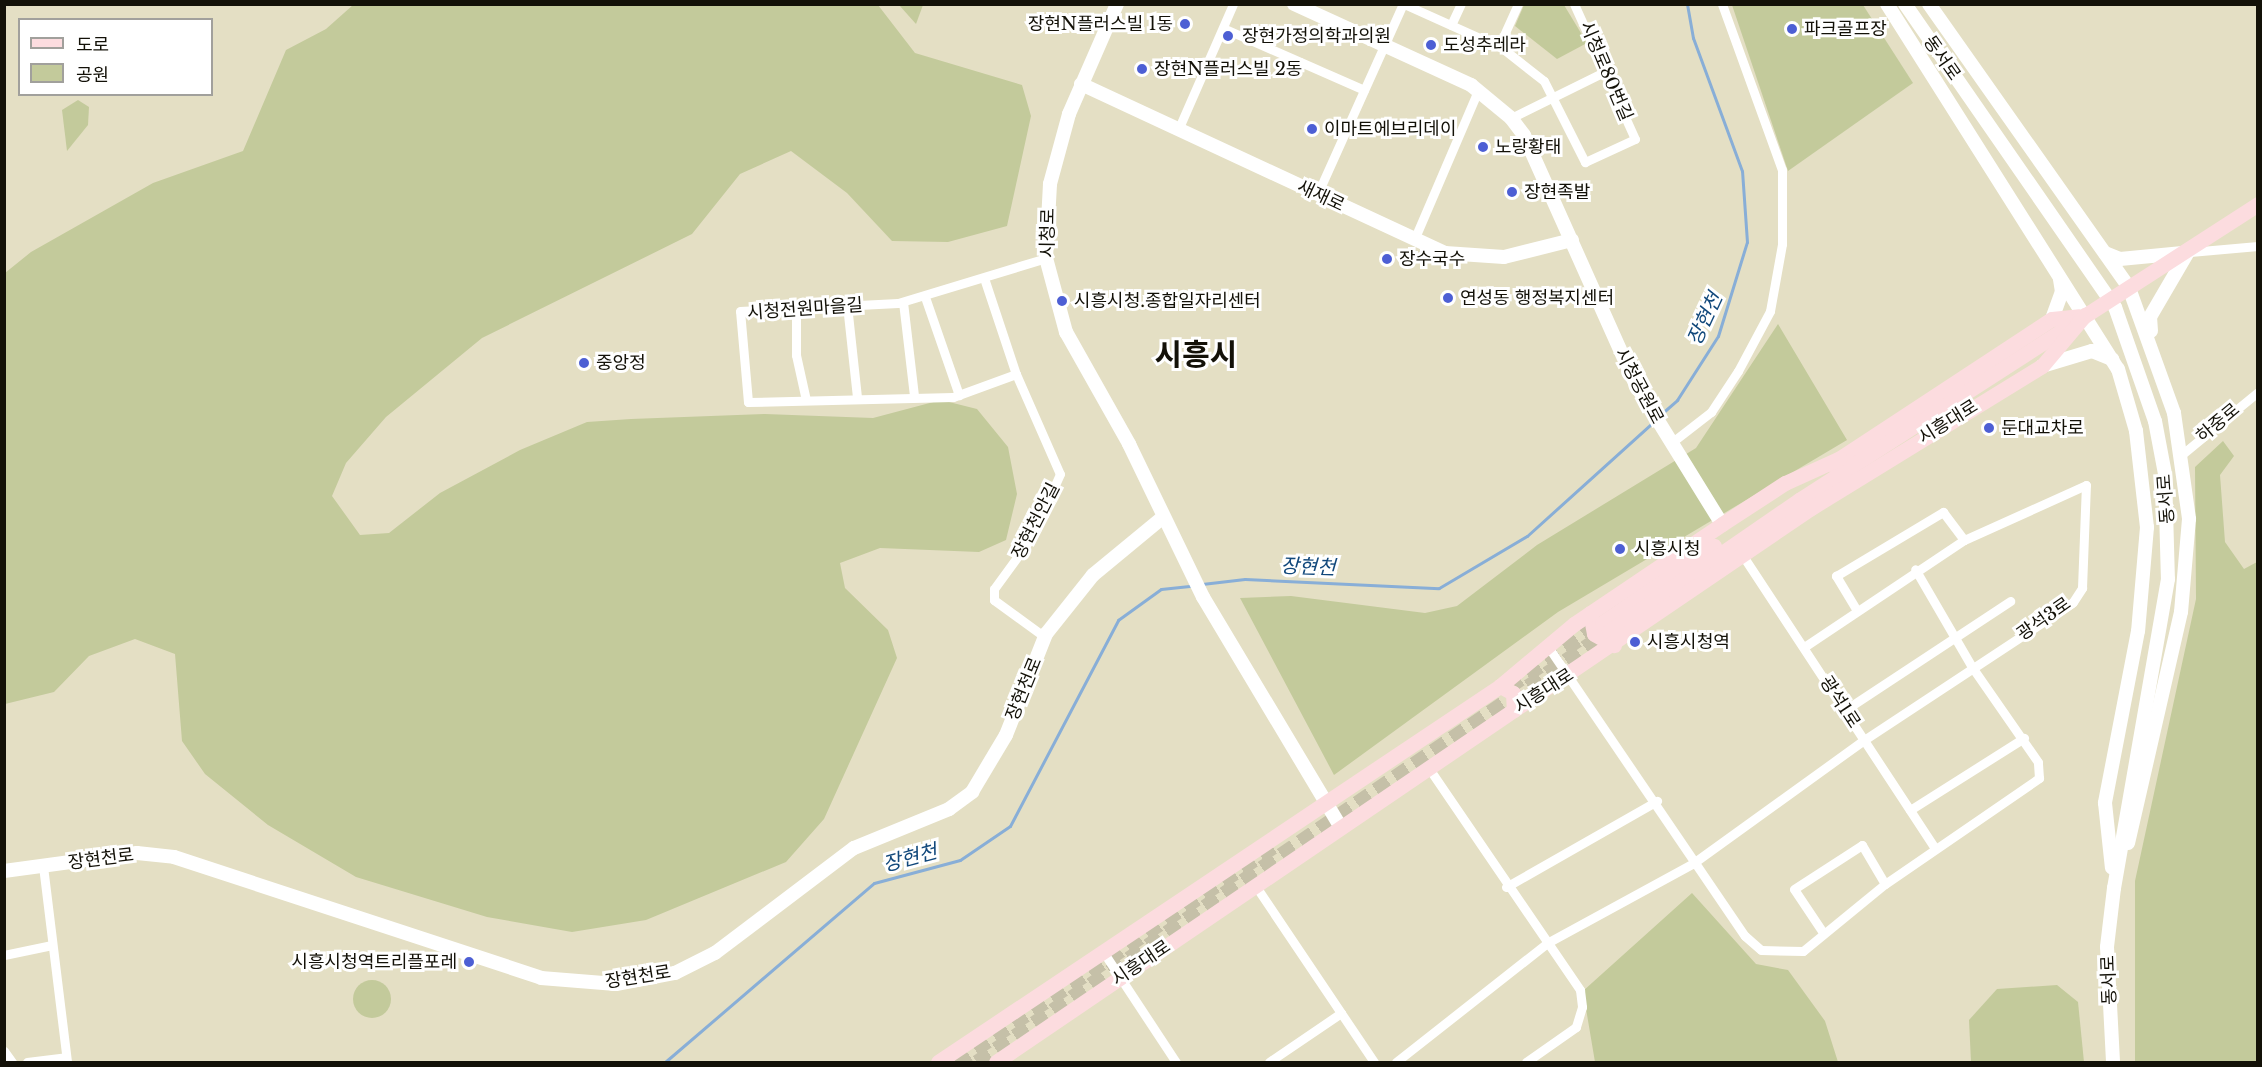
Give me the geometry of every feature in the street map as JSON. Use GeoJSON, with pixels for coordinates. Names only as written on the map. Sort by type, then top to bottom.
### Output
{"type":"FeatureCollection","features":[{"type":"Feature","properties":{"kind":"main road","name":"시흥대로"},"geometry":{"type":"LineString","coordinates":[[1604,628],[2085,315],[2188,252],[2258,204]]}},
{"type":"Feature","properties":{"kind":"main road","name":"시흥대로"},"geometry":{"type":"LineString","coordinates":[[1604,628],[1840,458],[2052,319],[2085,315]]}},
{"type":"Feature","properties":{"kind":"main road","name":"시흥대로"},"geometry":{"type":"LineString","coordinates":[[938,1062],[1104,953],[1323,801],[1500,686],[1549,648],[1604,628],[1743,556],[2042,366],[2085,315]]}},
{"type":"Feature","properties":{"kind":"main road","name":"시흥대로"},"geometry":{"type":"LineString","coordinates":[[996,1062],[1340,826],[1568,676],[1604,628],[1722,524],[1785,483],[1840,458]]}},
{"type":"Feature","properties":{"kind":"main road"},"geometry":{"type":"LineString","coordinates":[[1500,686],[1513,693],[1514,711]]}},
{"type":"Feature","properties":{"kind":"street","name":"시청로"},"geometry":{"type":"LineString","coordinates":[[1118,4],[1081,84],[1050,184],[1046,258],[1066,332],[1129,444],[1162,518],[1203,597],[1340,826]]}},
{"type":"Feature","properties":{"kind":"street"},"geometry":{"type":"LineString","coordinates":[[1178,130],[1233,4]]}},
{"type":"Feature","properties":{"kind":"street","name":"시청공원로"},"geometry":{"type":"LineString","coordinates":[[1294,4],[1478,91],[1510,118],[1524,135],[1636,385],[1722,524]]}},
{"type":"Feature","properties":{"kind":"street"},"geometry":{"type":"LineString","coordinates":[[1317,195],[1403,4],[1499,46],[1544,81],[1552,95]]}},
{"type":"Feature","properties":{"kind":"street"},"geometry":{"type":"LineString","coordinates":[[1451,25],[1461,4]]}},
{"type":"Feature","properties":{"kind":"street"},"geometry":{"type":"LineString","coordinates":[[1499,46],[1518,4]]}},
{"type":"Feature","properties":{"kind":"street","name":"시청로80번길"},"geometry":{"type":"LineString","coordinates":[[1552,95],[1585,162],[1635,139],[1574,4]]}},
{"type":"Feature","properties":{"kind":"street"},"geometry":{"type":"LineString","coordinates":[[1668,438],[1711,412],[1738,371],[1770,311],[1782,244],[1782,170],[1722,4]]}},
{"type":"Feature","properties":{"kind":"street"},"geometry":{"type":"LineString","coordinates":[[1887,4],[2112,359],[2136,431],[2147,527],[2138,631],[2105,803],[2114,888]]}},
{"type":"Feature","properties":{"kind":"street","name":"동서로"},"geometry":{"type":"LineString","coordinates":[[1905,4],[2115,307],[2149,397],[2165,474],[2168,579],[2114,888],[2107,947],[2113,1062]]}},
{"type":"Feature","properties":{"kind":"street"},"geometry":{"type":"LineString","coordinates":[[1929,4],[2129,288],[2152,345],[2174,413],[2189,519],[2181,612],[2140,805],[2114,888]]}},
{"type":"Feature","properties":{"kind":"street"},"geometry":{"type":"LineString","coordinates":[[1223,28],[1364,90]]}},
{"type":"Feature","properties":{"kind":"street"},"geometry":{"type":"LineString","coordinates":[[1510,118],[1552,95],[1606,71]]}},
{"type":"Feature","properties":{"kind":"street","name":"새재로"},"geometry":{"type":"LineString","coordinates":[[1081,84],[1445,253],[1504,256],[1572,240]]}},
{"type":"Feature","properties":{"kind":"street"},"geometry":{"type":"LineString","coordinates":[[1414,240],[1478,91]]}},
{"type":"Feature","properties":{"kind":"street"},"geometry":{"type":"LineString","coordinates":[[2105,253],[2120,259],[2258,246]]}},
{"type":"Feature","properties":{"kind":"street"},"geometry":{"type":"LineString","coordinates":[[2152,345],[2150,317],[2188,252]]}},
{"type":"Feature","properties":{"kind":"street","name":"시청전원마을길"},"geometry":{"type":"LineString","coordinates":[[1017,374],[959,395],[748,402],[740,351],[740,312],[903,302],[1046,258]]}},
{"type":"Feature","properties":{"kind":"street"},"geometry":{"type":"LineString","coordinates":[[2052,319],[2062,292],[2059,274]]}},
{"type":"Feature","properties":{"kind":"street","name":"장현천안길"},"geometry":{"type":"LineString","coordinates":[[984,278],[1017,374],[1060,474],[1031,537],[994,589],[994,600],[1045,637]]}},
{"type":"Feature","properties":{"kind":"street"},"geometry":{"type":"LineString","coordinates":[[925,297],[959,395]]}},
{"type":"Feature","properties":{"kind":"street"},"geometry":{"type":"LineString","coordinates":[[903,302],[914,395]]}},
{"type":"Feature","properties":{"kind":"street"},"geometry":{"type":"LineString","coordinates":[[847,306],[857,397]]}},
{"type":"Feature","properties":{"kind":"street"},"geometry":{"type":"LineString","coordinates":[[796,308],[796,356],[806,400]]}},
{"type":"Feature","properties":{"kind":"street"},"geometry":{"type":"LineString","coordinates":[[2042,366],[2092,351],[2112,359]]}},
{"type":"Feature","properties":{"kind":"street","name":"하중로"},"geometry":{"type":"LineString","coordinates":[[2180,456],[2258,392]]}},
{"type":"Feature","properties":{"kind":"street","name":"광석3로"},"geometry":{"type":"LineString","coordinates":[[1396,1062],[1547,942],[1692,864],[1864,740],[2073,602],[2082,588],[2086,485],[1964,540]]}},
{"type":"Feature","properties":{"kind":"street"},"geometry":{"type":"LineString","coordinates":[[1804,647],[1915,569],[1964,540],[1943,512],[1836,576],[1856,609]]}},
{"type":"Feature","properties":{"kind":"street","name":"장현천로"},"geometry":{"type":"LineString","coordinates":[[4,871],[136,853],[174,857],[541,978],[584,984],[656,978],[715,953],[854,848],[949,809],[972,792],[1005,735],[1045,637],[1093,575],[1162,518]]}},
{"type":"Feature","properties":{"kind":"street","name":"광석1로"},"geometry":{"type":"LineString","coordinates":[[1743,556],[1935,848]]}},
{"type":"Feature","properties":{"kind":"street"},"geometry":{"type":"LineString","coordinates":[[1549,648],[1657,801],[1692,864],[1761,950],[1803,951],[1822,931],[1885,884],[2039,778],[2038,762],[2024,738],[1972,667],[1915,569]]}},
{"type":"Feature","properties":{"kind":"street"},"geometry":{"type":"LineString","coordinates":[[1845,710],[2010,601]]}},
{"type":"Feature","properties":{"kind":"street"},"geometry":{"type":"LineString","coordinates":[[1910,810],[2024,738]]}},
{"type":"Feature","properties":{"kind":"street"},"geometry":{"type":"LineString","coordinates":[[1428,767],[1506,887],[1580,990],[1582,1007],[1576,1027],[1526,1062]]}},
{"type":"Feature","properties":{"kind":"street"},"geometry":{"type":"LineString","coordinates":[[1506,887],[1657,801]]}},
{"type":"Feature","properties":{"kind":"street"},"geometry":{"type":"LineString","coordinates":[[1822,931],[1794,889],[1862,845],[1885,884]]}},
{"type":"Feature","properties":{"kind":"street"},"geometry":{"type":"LineString","coordinates":[[27,1062],[67,1060],[43,866]]}},
{"type":"Feature","properties":{"kind":"street"},"geometry":{"type":"LineString","coordinates":[[1255,885],[1374,1062]]}},
{"type":"Feature","properties":{"kind":"street"},"geometry":{"type":"LineString","coordinates":[[4,955],[52,945]]}},
{"type":"Feature","properties":{"kind":"street"},"geometry":{"type":"LineString","coordinates":[[1104,953],[1176,1062]]}},
{"type":"Feature","properties":{"kind":"street"},"geometry":{"type":"LineString","coordinates":[[1269,1062],[1341,1012]]}},
{"type":"Feature","properties":{"kind":"street"},"geometry":{"type":"LineString","coordinates":[[4,1051],[12,1062]]}},
{"type":"Feature","properties":{"kind":"green space"},"geometry":{"type":"Polygon","coordinates":[[[353,5],[878,5],[915,53],[1022,85],[1031,116],[1007,226],[948,242],[892,241],[847,193],[791,151],[740,174],[692,234],[482,338],[386,417],[346,463],[332,496],[360,535],[389,533],[440,493],[520,450],[587,422],[765,414],[873,418],[941,400],[977,409],[1008,447],[1017,494],[1006,540],[979,552],[880,548],[840,563],[845,588],[888,630],[897,658],[824,819],[786,862],[646,920],[572,932],[487,917],[356,877],[268,825],[205,774],[182,741],[175,654],[135,639],[89,656],[54,692],[5,704],[5,273],[31,252],[153,183],[243,151],[286,50],[326,29],[353,5]]]}},
{"type":"Feature","properties":{"kind":"green space"},"geometry":{"type":"Polygon","coordinates":[[[899,5],[923,5],[916,24],[899,5]]]}},
{"type":"Feature","properties":{"kind":"green space"},"geometry":{"type":"Polygon","coordinates":[[[1524,5],[1564,5],[1587,43],[1557,59],[1515,26],[1524,5]]]}},
{"type":"Feature","properties":{"kind":"green space"},"geometry":{"type":"Polygon","coordinates":[[[1732,5],[1863,5],[1913,83],[1788,171],[1732,5]]]}},
{"type":"Feature","properties":{"kind":"green space"},"geometry":{"type":"Polygon","coordinates":[[[78,100],[89,107],[88,125],[67,151],[62,110],[78,100]]]}},
{"type":"Feature","properties":{"kind":"green space"},"geometry":{"type":"Polygon","coordinates":[[[1778,324],[1847,440],[1558,612],[1334,775],[1240,598],[1291,596],[1425,613],[1457,606],[1537,545],[1696,448],[1778,324]]]}},
{"type":"Feature","properties":{"kind":"green space"},"geometry":{"type":"Polygon","coordinates":[[[2223,441],[2234,456],[2220,475],[2225,542],[2244,569],[2257,562],[2257,1062],[2135,1062],[2135,881],[2196,599],[2195,467],[2223,441]]]}},
{"type":"Feature","properties":{"kind":"green space"},"geometry":{"type":"Polygon","coordinates":[[[1692,893],[1756,964],[1788,970],[1825,1021],[1838,1062],[1595,1062],[1583,991],[1692,893]]]}},
{"type":"Feature","properties":{"kind":"green space"},"geometry":{"type":"Polygon","coordinates":[[[372,980],[385,986],[391,999],[385,1012],[372,1018],[359,1012],[353,999],[359,986],[372,980]]]}},
{"type":"Feature","properties":{"kind":"green space"},"geometry":{"type":"Polygon","coordinates":[[[2057,985],[2078,1002],[2084,1062],[1971,1062],[1969,1020],[1997,989],[2057,985]]]}},
{"type":"Feature","properties":{"kind":"waterway","name":"장현천"},"geometry":{"type":"LineString","coordinates":[[1660,415],[1677,400],[1718,336],[1747,242],[1742,171],[1693,38],[1687,4]]}},
{"type":"Feature","properties":{"kind":"waterway","name":"장현천"},"geometry":{"type":"LineString","coordinates":[[1202,584],[1245,579],[1439,588],[1527,536],[1653,422]]}},
{"type":"Feature","properties":{"kind":"waterway","name":"장현천"},"geometry":{"type":"LineString","coordinates":[[665,1062],[874,883],[960,860],[1010,826],[1118,620],[1161,589],[1192,586]]}},
{"type":"Feature","properties":{"kind":"tunnel"},"geometry":{"type":"LineString","coordinates":[[1508,687],[1602,623]]}},
{"type":"Feature","properties":{"kind":"tunnel"},"geometry":{"type":"LineString","coordinates":[[977,1062],[1609,631]]}},
{"type":"Feature","properties":{"kind":"tunnel"},"geometry":{"type":"LineString","coordinates":[[956,1062],[1277,844]]}},
{"type":"Feature","properties":{"kind":"place","name":"장현N플러스빌 1동"},"geometry":{"type":"Point","coordinates":[1185,24]}},
{"type":"Feature","properties":{"kind":"place","name":"파크골프장"},"geometry":{"type":"Point","coordinates":[1792,29]}},
{"type":"Feature","properties":{"kind":"place","name":"장현가정의학과의원"},"geometry":{"type":"Point","coordinates":[1228,36]}},
{"type":"Feature","properties":{"kind":"place","name":"도성추레라"},"geometry":{"type":"Point","coordinates":[1431,45]}},
{"type":"Feature","properties":{"kind":"place","name":"장현N플러스빌 2동"},"geometry":{"type":"Point","coordinates":[1142,69]}},
{"type":"Feature","properties":{"kind":"place","name":"이마트에브리데이"},"geometry":{"type":"Point","coordinates":[1312,129]}},
{"type":"Feature","properties":{"kind":"place","name":"노랑황태"},"geometry":{"type":"Point","coordinates":[1483,147]}},
{"type":"Feature","properties":{"kind":"place","name":"장현족발"},"geometry":{"type":"Point","coordinates":[1512,192]}},
{"type":"Feature","properties":{"kind":"place","name":"장수국수"},"geometry":{"type":"Point","coordinates":[1387,259]}},
{"type":"Feature","properties":{"kind":"place","name":"연성동 행정복지센터"},"geometry":{"type":"Point","coordinates":[1448,298]}},
{"type":"Feature","properties":{"kind":"place","name":"시흥시청.종합일자리센터"},"geometry":{"type":"Point","coordinates":[1062,301]}},
{"type":"Feature","properties":{"kind":"place","name":"중앙정"},"geometry":{"type":"Point","coordinates":[584,363]}},
{"type":"Feature","properties":{"kind":"place","name":"둔대교차로"},"geometry":{"type":"Point","coordinates":[1989,428]}},
{"type":"Feature","properties":{"kind":"place","name":"시흥시청"},"geometry":{"type":"Point","coordinates":[1620,549]}},
{"type":"Feature","properties":{"kind":"place","name":"시흥시청역"},"geometry":{"type":"Point","coordinates":[1635,642]}},
{"type":"Feature","properties":{"kind":"place","name":"시흥시청역트리플포레"},"geometry":{"type":"Point","coordinates":[469,962]}},
{"type":"Feature","properties":{"kind":"district","name":"시흥시"},"geometry":{"type":"Point","coordinates":[1196,355]}}]}
